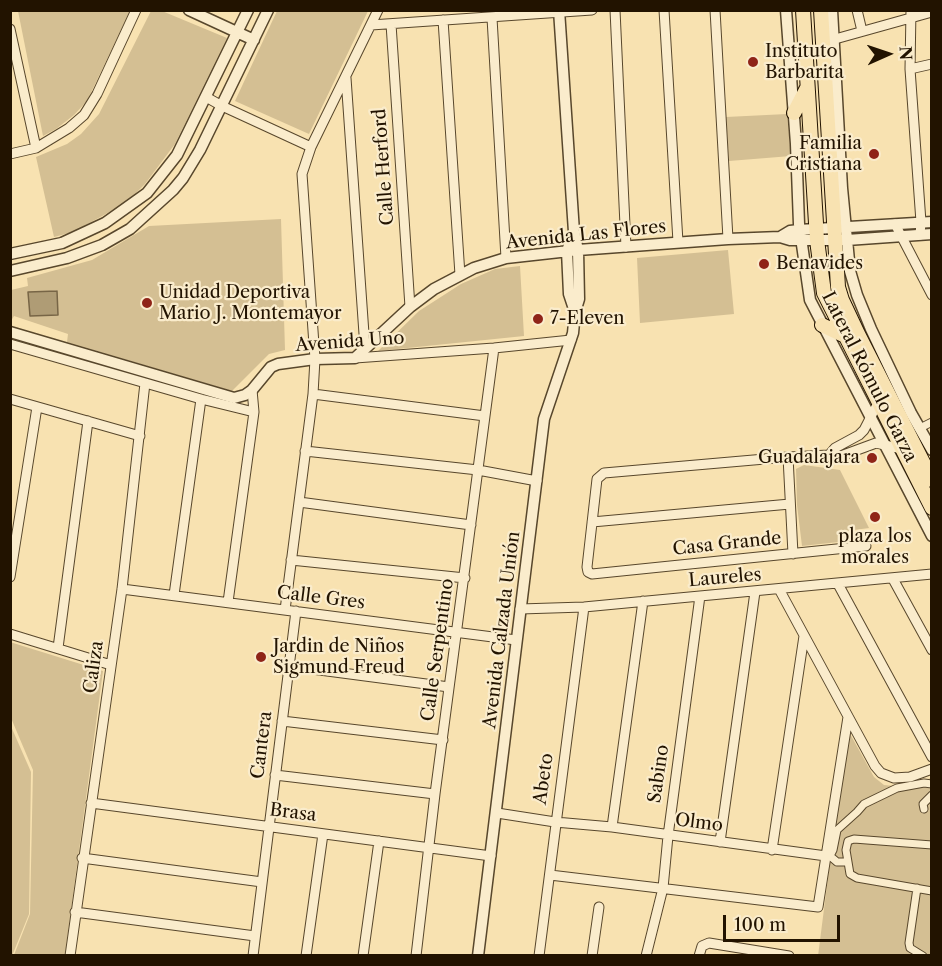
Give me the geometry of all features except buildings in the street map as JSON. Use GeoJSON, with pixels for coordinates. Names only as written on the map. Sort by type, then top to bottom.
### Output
{"type":"FeatureCollection","features":[{"type":"Feature","properties":{"kind":"main road"},"geometry":{"type":"LineString","coordinates":[[803,10],[807,88],[842,300],[890,394],[913,428]]}},
{"type":"Feature","properties":{"kind":"main road"},"geometry":{"type":"LineString","coordinates":[[821,10],[828,41],[831,234],[824,294],[932,508]]}},
{"type":"Feature","properties":{"kind":"main road"},"geometry":{"type":"LineString","coordinates":[[794,113],[807,88]]}},
{"type":"Feature","properties":{"kind":"main road"},"geometry":{"type":"LineString","coordinates":[[822,325],[843,335]]}},
{"type":"Feature","properties":{"kind":"main road"},"geometry":{"type":"LineString","coordinates":[[890,394],[908,407],[913,428],[932,480]]}},
{"type":"Feature","properties":{"kind":"street"},"geometry":{"type":"LineString","coordinates":[[10,154],[36,148],[69,128],[84,115],[97,94],[136,10]]}},
{"type":"Feature","properties":{"kind":"street"},"geometry":{"type":"LineString","coordinates":[[189,10],[254,40]]}},
{"type":"Feature","properties":{"kind":"street"},"geometry":{"type":"LineString","coordinates":[[10,255],[62,243],[110,220],[147,193],[177,155],[248,10]]}},
{"type":"Feature","properties":{"kind":"street"},"geometry":{"type":"LineString","coordinates":[[10,271],[67,258],[118,237],[173,190],[191,166],[268,10]]}},
{"type":"Feature","properties":{"kind":"street"},"geometry":{"type":"LineString","coordinates":[[285,610],[314,394],[315,359],[302,183],[304,164],[378,10]]}},
{"type":"Feature","properties":{"kind":"street"},"geometry":{"type":"LineString","coordinates":[[371,25],[592,10]]}},
{"type":"Feature","properties":{"kind":"street"},"geometry":{"type":"LineString","coordinates":[[615,10],[626,247]]}},
{"type":"Feature","properties":{"kind":"street"},"geometry":{"type":"LineString","coordinates":[[664,10],[678,242]]}},
{"type":"Feature","properties":{"kind":"street"},"geometry":{"type":"LineString","coordinates":[[715,10],[728,239]]}},
{"type":"Feature","properties":{"kind":"street","name":"Lateral Rómulo Garza"},"geometry":{"type":"LineString","coordinates":[[786,10],[800,235],[810,300],[932,536]]}},
{"type":"Feature","properties":{"kind":"street"},"geometry":{"type":"LineString","coordinates":[[832,10],[828,41],[911,15],[932,12]]}},
{"type":"Feature","properties":{"kind":"street"},"geometry":{"type":"LineString","coordinates":[[857,10],[862,31]]}},
{"type":"Feature","properties":{"kind":"street","name":"Avenida Calzada Unión"},"geometry":{"type":"LineString","coordinates":[[478,956],[545,414],[571,340],[579,296],[572,250],[574,232],[559,12]]}},
{"type":"Feature","properties":{"kind":"street"},"geometry":{"type":"LineString","coordinates":[[911,15],[910,69],[926,234]]}},
{"type":"Feature","properties":{"kind":"street"},"geometry":{"type":"LineString","coordinates":[[492,18],[506,258]]}},
{"type":"Feature","properties":{"kind":"street"},"geometry":{"type":"LineString","coordinates":[[443,20],[460,275]]}},
{"type":"Feature","properties":{"kind":"street","name":"Calle Herford"},"geometry":{"type":"LineString","coordinates":[[391,24],[410,307]]}},
{"type":"Feature","properties":{"kind":"street"},"geometry":{"type":"LineString","coordinates":[[10,29],[36,148]]}},
{"type":"Feature","properties":{"kind":"street"},"geometry":{"type":"LineString","coordinates":[[910,69],[932,64]]}},
{"type":"Feature","properties":{"kind":"street"},"geometry":{"type":"LineString","coordinates":[[346,77],[364,348]]}},
{"type":"Feature","properties":{"kind":"street"},"geometry":{"type":"LineString","coordinates":[[206,97],[311,147]]}},
{"type":"Feature","properties":{"kind":"street","name":"Avenida Las Flores"},"geometry":{"type":"LineString","coordinates":[[831,234],[895,224],[926,222]]}},
{"type":"Feature","properties":{"kind":"street"},"geometry":{"type":"LineString","coordinates":[[895,224],[932,295]]}},
{"type":"Feature","properties":{"kind":"street","name":"Avenida Las Flores"},"geometry":{"type":"LineString","coordinates":[[355,358],[410,307],[434,289],[474,268],[506,258],[572,250],[780,237],[790,231],[800,235],[902,236],[926,234]]}},
{"type":"Feature","properties":{"kind":"street","name":"Lateral Rómulo Garza"},"geometry":{"type":"LineString","coordinates":[[831,234],[850,271],[857,295],[908,407]]}},
{"type":"Feature","properties":{"kind":"street"},"geometry":{"type":"LineString","coordinates":[[62,243],[67,258]]}},
{"type":"Feature","properties":{"kind":"street"},"geometry":{"type":"LineString","coordinates":[[10,332],[234,398],[252,390],[254,412],[228,602]]}},
{"type":"Feature","properties":{"kind":"street","name":"Avenida Uno"},"geometry":{"type":"LineString","coordinates":[[252,390],[274,365],[315,359],[494,348],[571,340]]}},
{"type":"Feature","properties":{"kind":"street"},"geometry":{"type":"LineString","coordinates":[[10,344],[254,412]]}},
{"type":"Feature","properties":{"kind":"street","name":"Calle Serpentino"},"geometry":{"type":"LineString","coordinates":[[416,956],[494,348]]}},
{"type":"Feature","properties":{"kind":"street","name":"Caliza"},"geometry":{"type":"LineString","coordinates":[[70,956],[82,858],[122,589],[145,383]]}},
{"type":"Feature","properties":{"kind":"street"},"geometry":{"type":"LineString","coordinates":[[314,394],[485,416]]}},
{"type":"Feature","properties":{"kind":"street"},"geometry":{"type":"LineString","coordinates":[[10,399],[140,436]]}},
{"type":"Feature","properties":{"kind":"street"},"geometry":{"type":"LineString","coordinates":[[174,595],[201,399]]}},
{"type":"Feature","properties":{"kind":"street"},"geometry":{"type":"LineString","coordinates":[[829,455],[864,430],[878,403]]}},
{"type":"Feature","properties":{"kind":"street"},"geometry":{"type":"LineString","coordinates":[[10,577],[37,407]]}},
{"type":"Feature","properties":{"kind":"street"},"geometry":{"type":"LineString","coordinates":[[58,648],[88,421]]}},
{"type":"Feature","properties":{"kind":"street"},"geometry":{"type":"LineString","coordinates":[[913,428],[932,422]]}},
{"type":"Feature","properties":{"kind":"street","name":"Lateral Rómulo Garza"},"geometry":{"type":"LineString","coordinates":[[913,428],[932,450]]}},
{"type":"Feature","properties":{"kind":"street"},"geometry":{"type":"LineString","coordinates":[[790,504],[592,522],[597,479],[604,473],[788,457],[841,456],[871,444],[883,443],[902,448]]}},
{"type":"Feature","properties":{"kind":"street"},"geometry":{"type":"LineString","coordinates":[[305,451],[478,470],[537,480]]}},
{"type":"Feature","properties":{"kind":"street"},"geometry":{"type":"LineString","coordinates":[[788,457],[793,554]]}},
{"type":"Feature","properties":{"kind":"street"},"geometry":{"type":"LineString","coordinates":[[298,501],[471,525]]}},
{"type":"Feature","properties":{"kind":"street","name":"Casa Grande"},"geometry":{"type":"LineString","coordinates":[[592,522],[587,567],[588,572],[592,574],[866,546]]}},
{"type":"Feature","properties":{"kind":"street"},"geometry":{"type":"LineString","coordinates":[[291,560],[465,578]]}},
{"type":"Feature","properties":{"kind":"street","name":"Laureles"},"geometry":{"type":"LineString","coordinates":[[520,609],[584,607],[932,574]]}},
{"type":"Feature","properties":{"kind":"street"},"geometry":{"type":"LineString","coordinates":[[893,579],[932,650]]}},
{"type":"Feature","properties":{"kind":"street"},"geometry":{"type":"LineString","coordinates":[[838,584],[932,757]]}},
{"type":"Feature","properties":{"kind":"street","name":"Calle Gres"},"geometry":{"type":"LineString","coordinates":[[122,589],[516,640]]}},
{"type":"Feature","properties":{"kind":"street"},"geometry":{"type":"LineString","coordinates":[[779,589],[875,766],[887,777],[902,778],[932,769]]}},
{"type":"Feature","properties":{"kind":"street"},"geometry":{"type":"LineString","coordinates":[[720,842],[755,592]]}},
{"type":"Feature","properties":{"kind":"street","name":"Sabino"},"geometry":{"type":"LineString","coordinates":[[646,956],[663,888],[700,596]]}},
{"type":"Feature","properties":{"kind":"street"},"geometry":{"type":"LineString","coordinates":[[612,827],[644,601]]}},
{"type":"Feature","properties":{"kind":"street","name":"Abeto"},"geometry":{"type":"LineString","coordinates":[[539,956],[584,607]]}},
{"type":"Feature","properties":{"kind":"street","name":"Cantera"},"geometry":{"type":"LineString","coordinates":[[253,956],[296,611]]}},
{"type":"Feature","properties":{"kind":"street"},"geometry":{"type":"LineString","coordinates":[[10,634],[111,665]]}},
{"type":"Feature","properties":{"kind":"street"},"geometry":{"type":"LineString","coordinates":[[772,850],[804,636]]}},
{"type":"Feature","properties":{"kind":"street"},"geometry":{"type":"LineString","coordinates":[[289,666],[449,687]]}},
{"type":"Feature","properties":{"kind":"street"},"geometry":{"type":"LineString","coordinates":[[550,875],[818,907],[828,856],[848,717]]}},
{"type":"Feature","properties":{"kind":"street"},"geometry":{"type":"LineString","coordinates":[[282,720],[443,740]]}},
{"type":"Feature","properties":{"kind":"street"},"geometry":{"type":"LineString","coordinates":[[275,775],[435,794]]}},
{"type":"Feature","properties":{"kind":"street"},"geometry":{"type":"LineString","coordinates":[[828,856],[837,830],[864,804],[897,788],[924,783],[932,784]]}},
{"type":"Feature","properties":{"kind":"street"},"geometry":{"type":"LineString","coordinates":[[924,809],[923,804],[932,795]]}},
{"type":"Feature","properties":{"kind":"street","name":"Brasa"},"geometry":{"type":"LineString","coordinates":[[91,804],[491,856]]}},
{"type":"Feature","properties":{"kind":"street","name":"Olmo"},"geometry":{"type":"LineString","coordinates":[[497,813],[828,856]]}},
{"type":"Feature","properties":{"kind":"street"},"geometry":{"type":"LineString","coordinates":[[306,956],[323,834]]}},
{"type":"Feature","properties":{"kind":"street"},"geometry":{"type":"LineString","coordinates":[[932,844],[850,840],[846,844],[850,874],[857,878],[932,891]]}},
{"type":"Feature","properties":{"kind":"street"},"geometry":{"type":"LineString","coordinates":[[363,956],[379,841]]}},
{"type":"Feature","properties":{"kind":"street"},"geometry":{"type":"LineString","coordinates":[[828,856],[837,862],[848,862]]}},
{"type":"Feature","properties":{"kind":"street"},"geometry":{"type":"LineString","coordinates":[[82,858],[262,882]]}},
{"type":"Feature","properties":{"kind":"street"},"geometry":{"type":"LineString","coordinates":[[917,888],[909,943],[910,948],[922,956]]}},
{"type":"Feature","properties":{"kind":"street"},"geometry":{"type":"LineString","coordinates":[[592,956],[599,907]]}},
{"type":"Feature","properties":{"kind":"street"},"geometry":{"type":"LineString","coordinates":[[75,912],[255,936]]}},
{"type":"Feature","properties":{"kind":"street"},"geometry":{"type":"LineString","coordinates":[[699,956],[702,946],[709,943],[757,954],[789,956]]}},
{"type":"Feature","properties":{"kind":"shaded area"},"geometry":{"type":"Polygon","coordinates":[[[18,11],[130,11],[87,101],[74,115],[43,136],[18,11]]]}},
{"type":"Feature","properties":{"kind":"shaded area"},"geometry":{"type":"Polygon","coordinates":[[[151,11],[162,11],[227,38],[175,144],[145,184],[128,201],[104,215],[73,232],[54,237],[36,157],[67,144],[81,134],[99,114],[151,11]]]}},
{"type":"Feature","properties":{"kind":"shaded area"},"geometry":{"type":"Polygon","coordinates":[[[277,11],[368,11],[309,134],[235,101],[277,11]]]}},
{"type":"Feature","properties":{"kind":"shaded area"},"geometry":{"type":"Polygon","coordinates":[[[787,114],[791,156],[729,161],[726,117],[787,114]]]}},
{"type":"Feature","properties":{"kind":"shaded area","name":"Unidad Deportiva Mario J. Montemayor"},"geometry":{"type":"Polygon","coordinates":[[[281,219],[285,350],[269,354],[232,391],[67,342],[68,334],[14,316],[11,321],[11,290],[28,286],[27,278],[92,260],[149,226],[281,219]]]}},
{"type":"Feature","properties":{"kind":"shaded area"},"geometry":{"type":"Polygon","coordinates":[[[728,250],[734,314],[640,323],[637,258],[728,250]]]}},
{"type":"Feature","properties":{"kind":"shaded area"},"geometry":{"type":"Polygon","coordinates":[[[520,266],[524,336],[378,351],[419,311],[461,284],[495,269],[520,266]]]}},
{"type":"Feature","properties":{"kind":"shaded area"},"geometry":{"type":"Polygon","coordinates":[[[57,291],[58,315],[30,316],[28,292],[57,291]]]}},
{"type":"Feature","properties":{"kind":"shaded area"},"geometry":{"type":"Polygon","coordinates":[[[804,465],[840,470],[869,528],[854,530],[848,541],[802,546],[796,469],[804,465]]]}},
{"type":"Feature","properties":{"kind":"shaded area"},"geometry":{"type":"Polygon","coordinates":[[[10,642],[103,671],[65,955],[14,955],[30,914],[33,770],[11,718],[10,642]]]}},
{"type":"Feature","properties":{"kind":"shaded area"},"geometry":{"type":"Polygon","coordinates":[[[10,724],[31,772],[29,914],[12,956],[10,955],[10,724]]]}},
{"type":"Feature","properties":{"kind":"shaded area"},"geometry":{"type":"Polygon","coordinates":[[[849,732],[874,777],[884,785],[904,787],[931,778],[931,955],[818,956],[846,737],[849,732]]]}},
{"type":"Feature","properties":{"kind":"place","name":"Instituto Barbarita"},"geometry":{"type":"Point","coordinates":[753,62]}},
{"type":"Feature","properties":{"kind":"place","name":"Familia Cristiana"},"geometry":{"type":"Point","coordinates":[874,154]}},
{"type":"Feature","properties":{"kind":"place","name":"Benavides"},"geometry":{"type":"Point","coordinates":[764,264]}},
{"type":"Feature","properties":{"kind":"place","name":"Unidad Deportiva Mario J. Montemayor"},"geometry":{"type":"Point","coordinates":[147,303]}},
{"type":"Feature","properties":{"kind":"place","name":"7-Eleven"},"geometry":{"type":"Point","coordinates":[538,319]}},
{"type":"Feature","properties":{"kind":"place","name":"Guadalajara"},"geometry":{"type":"Point","coordinates":[872,458]}},
{"type":"Feature","properties":{"kind":"place","name":"plaza los morales"},"geometry":{"type":"Point","coordinates":[875,517]}},
{"type":"Feature","properties":{"kind":"place","name":"Jardin de Niños Sigmund Freud"},"geometry":{"type":"Point","coordinates":[261,657]}}]}
